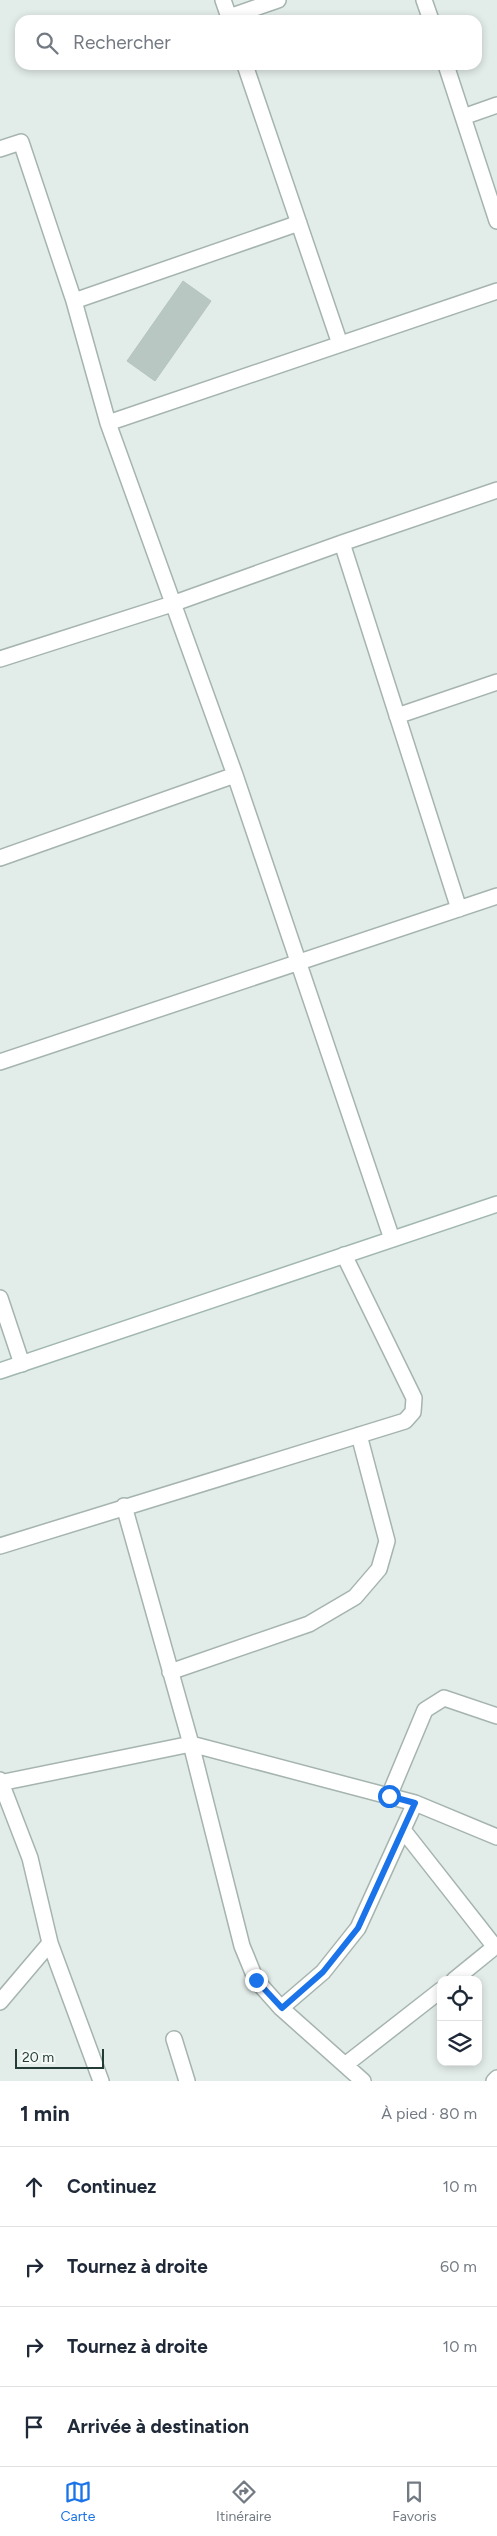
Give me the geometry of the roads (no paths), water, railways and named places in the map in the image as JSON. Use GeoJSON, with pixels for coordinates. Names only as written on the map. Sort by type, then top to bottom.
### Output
{"type":"FeatureCollection","features":[{"type":"Feature","properties":{"kind":"street"},"geometry":{"type":"LineString","coordinates":[[223,0],[229,15]]}},
{"type":"Feature","properties":{"kind":"street"},"geometry":{"type":"LineString","coordinates":[[238,15],[278,0]]}},
{"type":"Feature","properties":{"kind":"street"},"geometry":{"type":"LineString","coordinates":[[424,0],[429,15]]}},
{"type":"Feature","properties":{"kind":"street"},"geometry":{"type":"LineString","coordinates":[[248,70],[340,344]]}},
{"type":"Feature","properties":{"kind":"street"},"geometry":{"type":"LineString","coordinates":[[448,70],[497,221]]}},
{"type":"Feature","properties":{"kind":"street"},"geometry":{"type":"LineString","coordinates":[[463,117],[497,105]]}},
{"type":"Feature","properties":{"kind":"street"},"geometry":{"type":"LineString","coordinates":[[0,149],[21,142],[74,300],[108,423],[235,774],[392,1239]]}},
{"type":"Feature","properties":{"kind":"street"},"geometry":{"type":"LineString","coordinates":[[74,300],[299,223]]}},
{"type":"Feature","properties":{"kind":"street"},"geometry":{"type":"LineString","coordinates":[[108,423],[497,291]]}},
{"type":"Feature","properties":{"kind":"street"},"geometry":{"type":"LineString","coordinates":[[0,658],[172,604],[497,490]]}},
{"type":"Feature","properties":{"kind":"street"},"geometry":{"type":"LineString","coordinates":[[342,543],[459,909]]}},
{"type":"Feature","properties":{"kind":"street"},"geometry":{"type":"LineString","coordinates":[[397,716],[497,682]]}},
{"type":"Feature","properties":{"kind":"street"},"geometry":{"type":"LineString","coordinates":[[0,858],[235,774]]}},
{"type":"Feature","properties":{"kind":"street"},"geometry":{"type":"LineString","coordinates":[[0,1062],[497,896]]}},
{"type":"Feature","properties":{"kind":"street"},"geometry":{"type":"LineString","coordinates":[[0,1371],[497,1204]]}},
{"type":"Feature","properties":{"kind":"street"},"geometry":{"type":"LineString","coordinates":[[0,1546],[124,1506],[405,1421],[413,1412],[414,1398],[344,1255]]}},
{"type":"Feature","properties":{"kind":"street"},"geometry":{"type":"LineString","coordinates":[[0,1298],[22,1364]]}},
{"type":"Feature","properties":{"kind":"street"},"geometry":{"type":"LineString","coordinates":[[170,1672],[309,1624],[355,1597],[379,1568],[387,1541],[359,1435]]}},
{"type":"Feature","properties":{"kind":"street"},"geometry":{"type":"LineString","coordinates":[[124,1506],[191,1744],[242,1946],[256,1980],[282,2008],[363,2081]]}},
{"type":"Feature","properties":{"kind":"street"},"geometry":{"type":"LineString","coordinates":[[389,1796],[425,1710],[444,1698],[497,1716]]}},
{"type":"Feature","properties":{"kind":"street"},"geometry":{"type":"LineString","coordinates":[[101,2081],[50,1942],[30,1858],[0,1782],[191,1744],[415,1803],[497,1838]]}},
{"type":"Feature","properties":{"kind":"street"},"geometry":{"type":"LineString","coordinates":[[282,2008],[323,1972],[358,1928],[415,1803]]}},
{"type":"Feature","properties":{"kind":"street"},"geometry":{"type":"LineString","coordinates":[[403,1830],[496,1946],[459,1976]]}},
{"type":"Feature","properties":{"kind":"street"},"geometry":{"type":"LineString","coordinates":[[0,2002],[50,1942]]}},
{"type":"Feature","properties":{"kind":"street"},"geometry":{"type":"LineString","coordinates":[[345,2065],[437,1993]]}},
{"type":"Feature","properties":{"kind":"street"},"geometry":{"type":"LineString","coordinates":[[174,2039],[187,2081]]}},
{"type":"Feature","properties":{"kind":"street"},"geometry":{"type":"LineString","coordinates":[[494,2081],[497,2078]]}}]}
